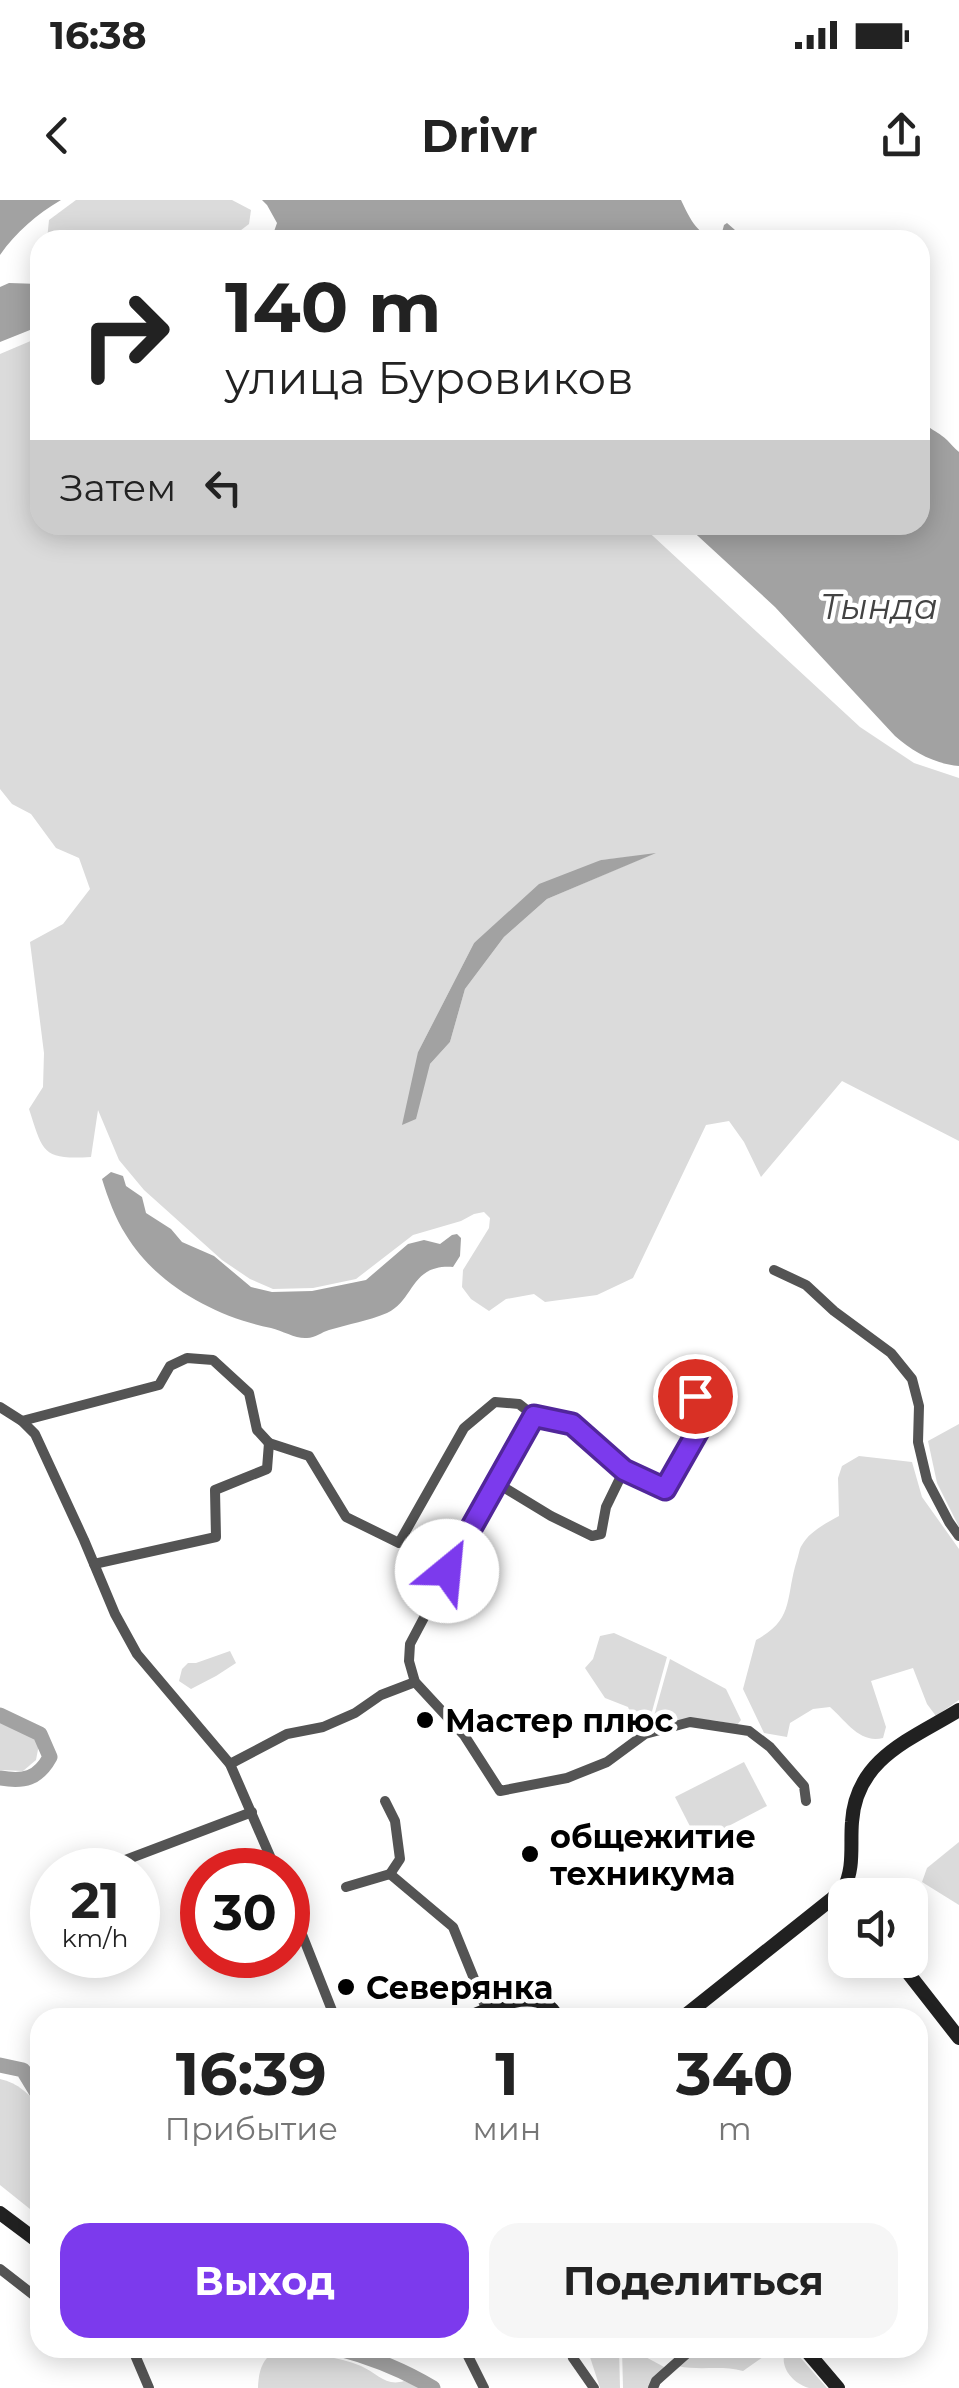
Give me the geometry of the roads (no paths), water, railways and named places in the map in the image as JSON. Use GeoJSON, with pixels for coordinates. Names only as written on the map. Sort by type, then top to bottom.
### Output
{"type":"FeatureCollection","features":[{"type":"Feature","properties":{"kind":"street"},"geometry":{"type":"LineString","coordinates":[[774,1270],[806,1285],[890,1353],[912,1379],[919,1406],[918,1442],[927,1480],[959,1536]]}},
{"type":"Feature","properties":{"kind":"street"},"geometry":{"type":"LineString","coordinates":[[22,1421],[159,1385],[170,1366],[187,1358],[213,1360],[249,1393],[257,1430],[269,1443],[309,1456],[346,1517],[400,1543],[464,1428],[495,1402],[519,1404],[534,1416],[572,1424],[624,1470],[665,1489],[702,1424],[688,1368]]}},
{"type":"Feature","properties":{"kind":"street"},"geometry":{"type":"LineString","coordinates":[[0,1407],[35,1434],[136,1654],[230,1764],[267,1848]]}},
{"type":"Feature","properties":{"kind":"street"},"geometry":{"type":"LineString","coordinates":[[534,1416],[410,1644],[408,1661],[415,1682],[464,1734],[500,1791],[567,1778],[607,1762],[645,1734],[690,1722],[749,1731],[770,1747],[804,1786],[806,1801]]}},
{"type":"Feature","properties":{"kind":"street"},"geometry":{"type":"LineString","coordinates":[[94,1564],[216,1536],[216,1490],[267,1468],[269,1443]]}},
{"type":"Feature","properties":{"kind":"street"},"geometry":{"type":"LineString","coordinates":[[496,1482],[550,1516],[592,1536],[601,1534],[606,1507],[624,1470]]}},
{"type":"Feature","properties":{"kind":"street"},"geometry":{"type":"LineString","coordinates":[[230,1764],[287,1734],[324,1727],[381,1695],[415,1682]]}},
{"type":"Feature","properties":{"kind":"street"},"geometry":{"type":"LineString","coordinates":[[848,1878],[855,1795],[862,1780],[885,1756],[959,1710]]}},
{"type":"Feature","properties":{"kind":"street"},"geometry":{"type":"LineString","coordinates":[[346,1888],[390,1874],[400,1859],[395,1820],[386,1801]]}},
{"type":"Feature","properties":{"kind":"street"},"geometry":{"type":"LineString","coordinates":[[157,1848],[252,1812]]}},
{"type":"Feature","properties":{"kind":"street"},"geometry":{"type":"LineString","coordinates":[[390,1874],[453,1927],[486,2008]]}},
{"type":"Feature","properties":{"kind":"street"},"geometry":{"type":"LineString","coordinates":[[695,2008],[828,1906]]}},
{"type":"Feature","properties":{"kind":"street"},"geometry":{"type":"LineString","coordinates":[[310,1955],[331,2008]]}},
{"type":"Feature","properties":{"kind":"street"},"geometry":{"type":"LineString","coordinates":[[912,1978],[959,2038]]}},
{"type":"Feature","properties":{"kind":"street"},"geometry":{"type":"LineString","coordinates":[[502,2008],[520,2000],[534,2000],[550,2008]]}},
{"type":"Feature","properties":{"kind":"street"},"geometry":{"type":"LineString","coordinates":[[0,2213],[30,2236]]}},
{"type":"Feature","properties":{"kind":"street"},"geometry":{"type":"LineString","coordinates":[[0,2269],[30,2292]]}},
{"type":"Feature","properties":{"kind":"street"},"geometry":{"type":"LineString","coordinates":[[137,2358],[149,2388]]}},
{"type":"Feature","properties":{"kind":"street"},"geometry":{"type":"LineString","coordinates":[[469,2358],[484,2388]]}},
{"type":"Feature","properties":{"kind":"street"},"geometry":{"type":"LineString","coordinates":[[573,2358],[594,2388]]}},
{"type":"Feature","properties":{"kind":"street"},"geometry":{"type":"LineString","coordinates":[[653,2388],[681,2358]]}},
{"type":"Feature","properties":{"kind":"street"},"geometry":{"type":"LineString","coordinates":[[812,2358],[838,2388]]}},
{"type":"Feature","properties":{"kind":"water"},"geometry":{"type":"Polygon","coordinates":[[[0,200],[61,200],[28,224],[0,255],[0,200]]]}},
{"type":"Feature","properties":{"kind":"water"},"geometry":{"type":"Polygon","coordinates":[[[262,200],[681,200],[699,230],[275,230],[277,223],[262,200]]]}},
{"type":"Feature","properties":{"kind":"water"},"geometry":{"type":"Polygon","coordinates":[[[30,284],[30,330],[0,342],[0,287],[30,284]]]}},
{"type":"Feature","properties":{"kind":"water","name":"Тында"},"geometry":{"type":"Polygon","coordinates":[[[930,427],[942,436],[959,452],[959,766],[925,756],[895,736],[775,607],[697,535],[930,535],[930,427]]]}},
{"type":"Feature","properties":{"kind":"water"},"geometry":{"type":"Polygon","coordinates":[[[656,853],[547,899],[504,937],[465,989],[450,1042],[430,1064],[416,1119],[402,1125],[418,1052],[474,943],[539,884],[601,860],[656,853]]]}},
{"type":"Feature","properties":{"kind":"water"},"geometry":{"type":"Polygon","coordinates":[[[111,1172],[123,1176],[126,1186],[142,1197],[146,1213],[171,1229],[182,1242],[214,1256],[251,1287],[272,1292],[312,1291],[366,1280],[408,1244],[424,1240],[440,1244],[457,1234],[461,1238],[460,1256],[453,1267],[428,1271],[387,1313],[313,1337],[298,1337],[209,1307],[154,1269],[115,1215],[102,1179],[111,1172]]]}},
{"type":"Feature","properties":{"kind":"waterway"},"geometry":{"type":"LineString","coordinates":[[0,1715],[40,1734],[50,1757],[29,1777],[0,1778]]}},
{"type":"Feature","properties":{"kind":"waterway"},"geometry":{"type":"LineString","coordinates":[[0,2065],[23,2070],[30,2082]]}},
{"type":"Feature","properties":{"kind":"waterway"},"geometry":{"type":"LineString","coordinates":[[369,2358],[433,2388]]}},
{"type":"Feature","properties":{"kind":"place","name":"Мастер плюс"},"geometry":{"type":"Point","coordinates":[425,1720]}},
{"type":"Feature","properties":{"kind":"place","name":"общежитие техникума"},"geometry":{"type":"Point","coordinates":[530,1854]}},
{"type":"Feature","properties":{"kind":"place","name":"Северянка"},"geometry":{"type":"Point","coordinates":[346,1987]}}]}
